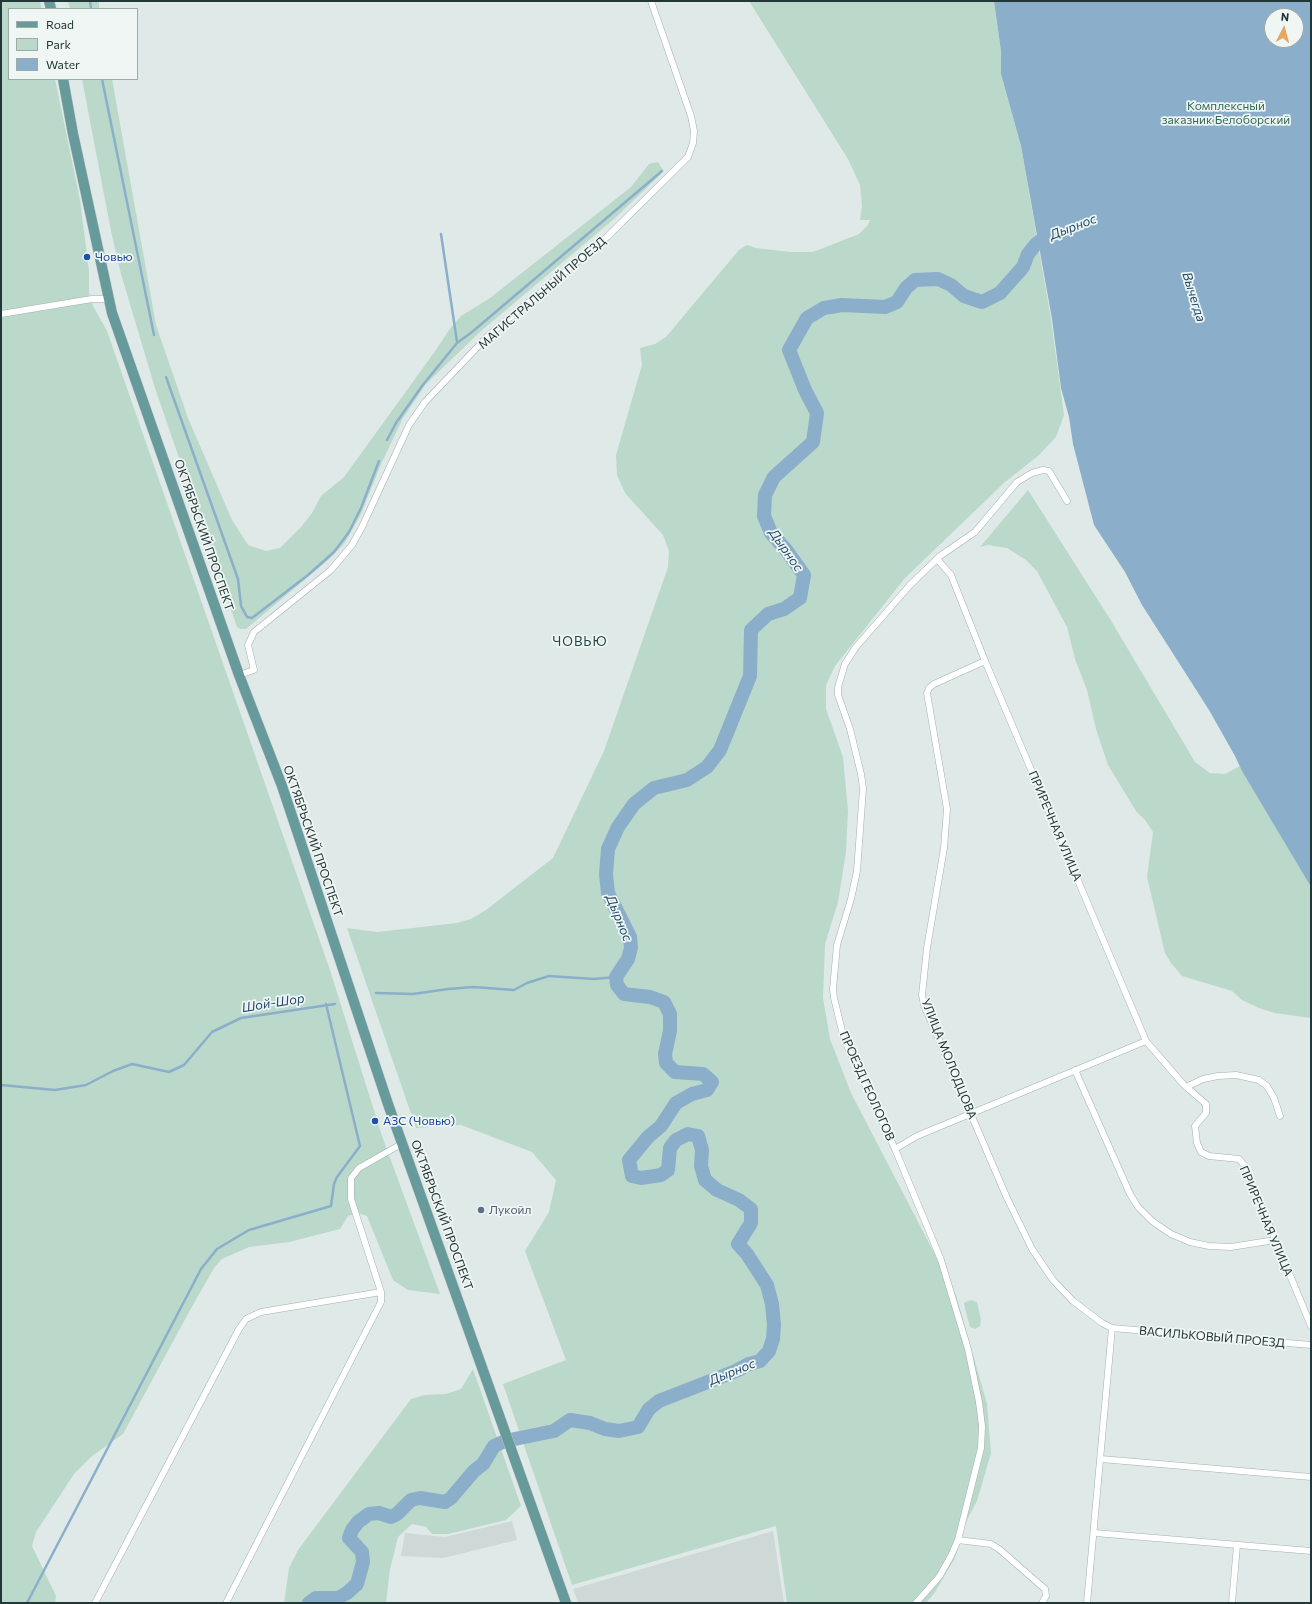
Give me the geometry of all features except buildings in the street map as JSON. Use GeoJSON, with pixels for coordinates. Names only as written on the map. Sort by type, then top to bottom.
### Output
{"type":"FeatureCollection","features":[{"type":"Feature","properties":{"kind":"main road","name":"ОКТЯБРЬСКИЙ ПРОСПЕКТ"},"geometry":{"type":"LineString","coordinates":[[63,80],[73,134],[108,299],[239,674],[282,786],[388,1104],[566,1603]]}},
{"type":"Feature","properties":{"kind":"street","name":"МАГИСТРАЛЬНЫЙ ПРОЕЗД"},"geometry":{"type":"LineString","coordinates":[[239,674],[254,670],[248,645],[254,632],[331,570],[352,545],[362,527],[409,425],[425,402],[488,336],[607,237],[688,157],[693,143],[694,131],[688,101],[661,32],[651,1]]}},
{"type":"Feature","properties":{"kind":"street"},"geometry":{"type":"LineString","coordinates":[[1,314],[92,299],[108,299]]}},
{"type":"Feature","properties":{"kind":"street","name":"ПРОЕЗД ГЕОЛОГОВ"},"geometry":{"type":"LineString","coordinates":[[916,1603],[939,1577],[958,1540],[981,1448],[982,1426],[979,1402],[968,1349],[940,1260],[895,1149],[844,1039],[834,998],[833,989],[837,945],[851,899],[857,871],[863,789],[861,774],[850,729],[838,695],[838,687],[844,664],[856,647],[910,585],[937,559],[975,532],[990,517],[1011,487],[1032,473],[1043,470],[1049,472],[1066,501]]}},
{"type":"Feature","properties":{"kind":"street","name":"ПРИРЕЧНАЯ УЛИЦА"},"geometry":{"type":"LineString","coordinates":[[937,559],[951,575],[985,661],[1146,1041],[1186,1087],[1206,1104],[1206,1113],[1195,1126],[1196,1143],[1201,1152],[1209,1156],[1239,1159],[1245,1166],[1311,1326]]}},
{"type":"Feature","properties":{"kind":"street","name":"УЛИЦА МОЛОДЦОВА"},"geometry":{"type":"LineString","coordinates":[[985,661],[934,684],[929,688],[927,693],[947,808],[944,848],[927,948],[922,995],[924,1005],[970,1113],[1007,1198],[1032,1249],[1053,1280],[1072,1301],[1102,1323],[1112,1328]]}},
{"type":"Feature","properties":{"kind":"street"},"geometry":{"type":"LineString","coordinates":[[895,1149],[916,1136],[1146,1041]]}},
{"type":"Feature","properties":{"kind":"street"},"geometry":{"type":"LineString","coordinates":[[1074,1070],[1130,1194],[1138,1207],[1152,1221],[1171,1234],[1190,1242],[1209,1246],[1230,1247],[1275,1240]]}},
{"type":"Feature","properties":{"kind":"street"},"geometry":{"type":"LineString","coordinates":[[1186,1087],[1203,1079],[1218,1076],[1236,1075],[1259,1080],[1267,1086],[1274,1098],[1280,1116]]}},
{"type":"Feature","properties":{"kind":"street"},"geometry":{"type":"LineString","coordinates":[[226,1603],[381,1302],[381,1292],[351,1199],[351,1178],[359,1168],[403,1143]]}},
{"type":"Feature","properties":{"kind":"street"},"geometry":{"type":"LineString","coordinates":[[95,1603],[239,1329],[246,1319],[261,1312],[381,1292]]}},
{"type":"Feature","properties":{"kind":"street"},"geometry":{"type":"LineString","coordinates":[[1087,1603],[1095,1533],[1112,1328]]}},
{"type":"Feature","properties":{"kind":"street","name":"ВАСИЛЬКОВЫЙ ПРОЕЗД"},"geometry":{"type":"LineString","coordinates":[[1112,1328],[1311,1345]]}},
{"type":"Feature","properties":{"kind":"street"},"geometry":{"type":"LineString","coordinates":[[1101,1459],[1311,1477]]}},
{"type":"Feature","properties":{"kind":"street"},"geometry":{"type":"LineString","coordinates":[[1095,1533],[1311,1551]]}},
{"type":"Feature","properties":{"kind":"street"},"geometry":{"type":"LineString","coordinates":[[958,1540],[991,1544],[1000,1549],[1045,1589],[1046,1596],[1042,1603]]}},
{"type":"Feature","properties":{"kind":"street"},"geometry":{"type":"LineString","coordinates":[[1232,1603],[1237,1545]]}},
{"type":"Feature","properties":{"kind":"shaded area"},"geometry":{"type":"Polygon","coordinates":[[[512,1521],[517,1540],[443,1558],[401,1556],[405,1533],[445,1537],[512,1521]]]}},
{"type":"Feature","properties":{"kind":"shaded area"},"geometry":{"type":"Polygon","coordinates":[[[773,1531],[784,1603],[578,1603],[573,1589],[773,1531]]]}},
{"type":"Feature","properties":{"kind":"green space"},"geometry":{"type":"Polygon","coordinates":[[[1,1],[40,1],[42,8],[8,8],[8,80],[55,80],[80,200],[89,271],[89,293],[93,306],[107,331],[330,970],[382,1136],[440,1294],[408,1290],[393,1280],[367,1216],[358,1213],[348,1216],[340,1229],[289,1242],[249,1247],[222,1259],[214,1268],[189,1312],[123,1434],[92,1456],[74,1474],[36,1532],[32,1546],[56,1596],[55,1603],[1,1603],[1,1]]]}},
{"type":"Feature","properties":{"kind":"green space"},"geometry":{"type":"Polygon","coordinates":[[[68,1],[99,1],[99,8],[70,8],[68,1]]]}},
{"type":"Feature","properties":{"kind":"green space"},"geometry":{"type":"Polygon","coordinates":[[[749,1],[994,1],[1001,51],[1001,74],[1021,146],[1051,319],[1064,415],[1056,437],[1038,456],[1005,482],[905,578],[835,666],[826,685],[826,709],[843,757],[848,811],[846,852],[838,902],[825,944],[823,998],[830,1039],[851,1093],[956,1295],[987,1404],[991,1453],[977,1501],[967,1520],[955,1558],[935,1592],[926,1603],[787,1603],[776,1526],[572,1585],[503,1384],[566,1360],[525,1251],[549,1212],[556,1180],[532,1152],[461,1125],[416,1128],[347,928],[377,932],[457,923],[471,919],[486,910],[553,858],[604,751],[668,567],[669,551],[663,535],[625,493],[617,475],[616,455],[642,365],[640,348],[655,344],[666,337],[739,250],[747,245],[756,248],[790,252],[813,252],[859,234],[868,225],[870,220],[860,220],[862,206],[860,185],[848,159],[749,1]]]}},
{"type":"Feature","properties":{"kind":"green space"},"geometry":{"type":"Polygon","coordinates":[[[82,80],[112,80],[156,325],[188,418],[232,520],[248,545],[266,551],[280,548],[302,526],[312,513],[321,496],[344,477],[449,330],[461,316],[490,298],[631,187],[649,164],[658,162],[663,170],[660,175],[614,219],[481,331],[426,384],[403,418],[382,462],[360,516],[344,544],[328,560],[246,629],[240,629],[237,627],[155,388],[121,274],[111,231],[82,80]]]}},
{"type":"Feature","properties":{"kind":"green space"},"geometry":{"type":"Polygon","coordinates":[[[1028,490],[1110,619],[1195,762],[1210,773],[1225,774],[1240,766],[1311,887],[1311,1018],[1275,1013],[1259,1008],[1242,1000],[1232,991],[1182,976],[1165,953],[1147,877],[1153,832],[1145,820],[1136,811],[1108,765],[1096,729],[1087,690],[1075,659],[1067,627],[1037,571],[1026,560],[1007,548],[988,545],[980,547],[1028,490]]]}},
{"type":"Feature","properties":{"kind":"green space"},"geometry":{"type":"Polygon","coordinates":[[[971,1300],[977,1302],[981,1320],[980,1326],[975,1329],[970,1327],[964,1303],[971,1300]]]}},
{"type":"Feature","properties":{"kind":"green space"},"geometry":{"type":"Polygon","coordinates":[[[473,1369],[521,1506],[506,1520],[448,1534],[432,1534],[426,1527],[412,1524],[398,1537],[390,1569],[386,1603],[284,1603],[289,1568],[298,1550],[411,1399],[424,1395],[446,1394],[461,1389],[473,1369]]]}},
{"type":"Feature","properties":{"kind":"water","name":"Вычегда"},"geometry":{"type":"Polygon","coordinates":[[[994,1],[1311,1],[1311,887],[1242,771],[1209,710],[1142,605],[1125,572],[1094,525],[1073,444],[1069,417],[1061,388],[1052,319],[1021,146],[1001,74],[1001,51],[994,1]]]}},
{"type":"Feature","properties":{"kind":"waterway"},"geometry":{"type":"LineString","coordinates":[[90,1],[91,8]]}},
{"type":"Feature","properties":{"kind":"waterway"},"geometry":{"type":"LineString","coordinates":[[102,80],[154,335]]}},
{"type":"Feature","properties":{"kind":"waterway"},"geometry":{"type":"LineString","coordinates":[[387,440],[396,423],[422,386],[457,343],[472,332],[662,171]]}},
{"type":"Feature","properties":{"kind":"waterway"},"geometry":{"type":"LineString","coordinates":[[441,234],[457,342]]}},
{"type":"Feature","properties":{"kind":"waterway","name":"Дырнос"},"geometry":{"type":"LineString","coordinates":[[309,1603],[316,1598],[338,1598],[347,1593],[357,1584],[363,1562],[362,1552],[349,1538],[352,1530],[358,1522],[369,1514],[379,1513],[391,1517],[397,1514],[411,1500],[420,1498],[445,1502],[451,1498],[474,1471],[483,1464],[494,1446],[505,1441],[554,1431],[570,1420],[590,1423],[605,1429],[619,1431],[638,1427],[649,1409],[659,1401],[736,1371],[749,1364],[760,1361],[769,1351],[773,1339],[774,1325],[772,1304],[767,1285],[747,1254],[738,1244],[751,1223],[751,1209],[739,1200],[717,1190],[705,1180],[701,1166],[702,1150],[698,1136],[688,1134],[676,1140],[670,1148],[668,1170],[661,1175],[641,1178],[632,1176],[629,1160],[648,1137],[661,1126],[676,1103],[692,1094],[707,1090],[712,1082],[703,1074],[675,1072],[666,1063],[665,1054],[670,1031],[670,1014],[664,1002],[650,997],[624,994],[617,985],[616,977],[628,959],[631,948],[630,937],[608,893],[606,874],[608,849],[618,827],[634,804],[654,788],[687,780],[707,767],[720,750],[750,676],[751,630],[768,614],[784,609],[800,598],[804,575],[787,551],[771,533],[764,516],[765,495],[774,477],[813,442],[817,413],[805,390],[789,350],[807,318],[824,308],[842,305],[885,307],[897,302],[906,288],[915,280],[938,279],[951,285],[964,296],[982,302],[1000,293],[1023,267],[1028,254],[1036,244],[1048,236],[1054,235]]}},
{"type":"Feature","properties":{"kind":"waterway"},"geometry":{"type":"LineString","coordinates":[[166,377],[238,579],[241,606],[247,617],[252,618],[308,575],[334,552],[349,532],[361,508],[379,461]]}},
{"type":"Feature","properties":{"kind":"waterway","name":"Шой-Шор"},"geometry":{"type":"LineString","coordinates":[[376,993],[413,994],[473,987],[514,990],[527,983],[549,976],[594,979],[616,977]]}},
{"type":"Feature","properties":{"kind":"waterway"},"geometry":{"type":"LineString","coordinates":[[27,1603],[201,1269],[217,1249],[249,1230],[331,1206],[334,1184],[337,1177],[360,1146],[326,1004]]}},
{"type":"Feature","properties":{"kind":"waterway","name":"Шой-Шор"},"geometry":{"type":"LineString","coordinates":[[1,1085],[55,1090],[86,1085],[113,1071],[132,1064],[169,1072],[184,1065],[212,1032],[241,1018],[335,1004]]}},
{"type":"Feature","properties":{"kind":"place","name":"Човью"},"geometry":{"type":"Point","coordinates":[87,257]}},
{"type":"Feature","properties":{"kind":"place","name":"АЗС (Човью)"},"geometry":{"type":"Point","coordinates":[375,1121]}},
{"type":"Feature","properties":{"kind":"place","name":"Лукойл"},"geometry":{"type":"Point","coordinates":[481,1210]}},
{"type":"Feature","properties":{"kind":"district","name":"ЧОВЬЮ"},"geometry":{"type":"Point","coordinates":[580,642]}},
{"type":"Feature","properties":{"kind":"park label","name":"Комплексный заказник Белоборский"},"geometry":{"type":"Point","coordinates":[1226,113]}}]}
